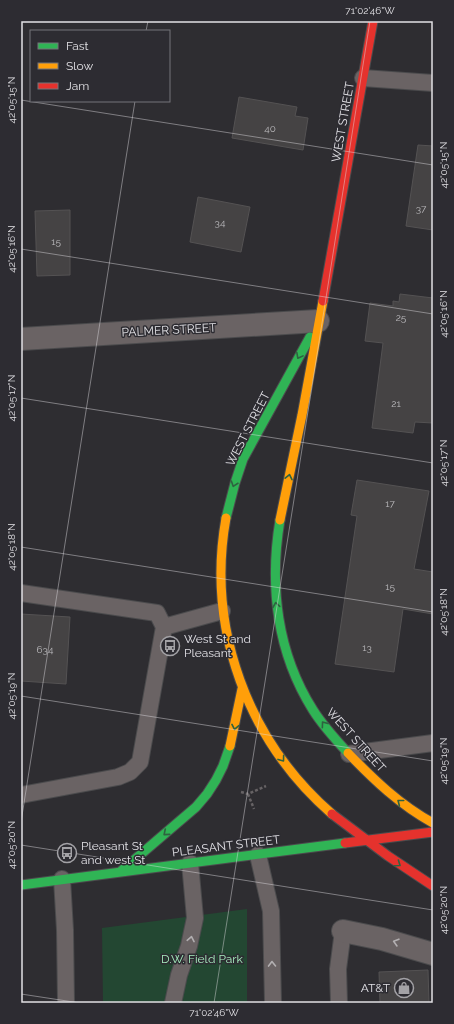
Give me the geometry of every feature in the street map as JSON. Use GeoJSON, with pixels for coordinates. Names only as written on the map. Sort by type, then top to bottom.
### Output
{"type":"FeatureCollection","features":[{"type":"Feature","properties":{"kind":"street","name":"WEST STREET"},"geometry":{"type":"LineString","coordinates":[[373,21],[302,414],[280,517],[276,542],[274,571],[275,600],[280,630],[289,659],[313,710],[349,754],[388,792],[433,823]]}},
{"type":"Feature","properties":{"kind":"street","name":"WEST STREET"},"geometry":{"type":"LineString","coordinates":[[318,321],[241,464],[225,518],[219,576],[222,611],[231,657],[242,689],[268,739],[298,782],[330,812],[366,841],[410,872],[433,886]]}},
{"type":"Feature","properties":{"kind":"street","name":"PALMER STREET"},"geometry":{"type":"LineString","coordinates":[[21,339],[318,321]]}},
{"type":"Feature","properties":{"kind":"street"},"geometry":{"type":"LineString","coordinates":[[120,872],[206,797],[225,762],[233,736],[242,689]]}},
{"type":"Feature","properties":{"kind":"street","name":"PLEASANT STREET"},"geometry":{"type":"LineString","coordinates":[[21,885],[190,862],[258,855],[433,832]]}},
{"type":"Feature","properties":{"kind":"street"},"geometry":{"type":"LineString","coordinates":[[343,931],[382,938],[433,954]]}},
{"type":"Feature","properties":{"kind":"lane"},"geometry":{"type":"LineString","coordinates":[[363,78],[433,83]]}},
{"type":"Feature","properties":{"kind":"lane"},"geometry":{"type":"LineString","coordinates":[[21,593],[157,613],[164,627],[140,762],[130,772],[118,777],[21,795]]}},
{"type":"Feature","properties":{"kind":"lane"},"geometry":{"type":"LineString","coordinates":[[164,627],[222,611]]}},
{"type":"Feature","properties":{"kind":"lane"},"geometry":{"type":"LineString","coordinates":[[349,754],[433,743]]}},
{"type":"Feature","properties":{"kind":"lane"},"geometry":{"type":"LineString","coordinates":[[258,855],[271,911],[273,1003]]}},
{"type":"Feature","properties":{"kind":"lane"},"geometry":{"type":"LineString","coordinates":[[173,1003],[179,975],[189,946],[195,918],[190,862]]}},
{"type":"Feature","properties":{"kind":"lane"},"geometry":{"type":"LineString","coordinates":[[62,879],[65,930],[66,1003]]}},
{"type":"Feature","properties":{"kind":"lane"},"geometry":{"type":"LineString","coordinates":[[339,1003],[338,969],[343,931]]}},
{"type":"Feature","properties":{"kind":"path"},"geometry":{"type":"LineString","coordinates":[[240,792],[248,794],[270,784]]}},
{"type":"Feature","properties":{"kind":"path"},"geometry":{"type":"LineString","coordinates":[[248,794],[254,809]]}},
{"type":"Feature","properties":{"kind":"green space","name":"D.W. Field Park"},"geometry":{"type":"Polygon","coordinates":[[[247,909],[247,1003],[103,1003],[102,928],[247,909]]]}},
{"type":"Feature","properties":{"kind":"building"},"geometry":{"type":"Polygon","coordinates":[[[239,97],[297,107],[295,116],[308,118],[303,150],[232,138],[239,97]]]}},
{"type":"Feature","properties":{"kind":"building"},"geometry":{"type":"Polygon","coordinates":[[[418,145],[433,146],[433,230],[406,226],[418,145]]]}},
{"type":"Feature","properties":{"kind":"building"},"geometry":{"type":"Polygon","coordinates":[[[198,197],[250,207],[241,252],[190,242],[198,197]]]}},
{"type":"Feature","properties":{"kind":"building"},"geometry":{"type":"Polygon","coordinates":[[[70,210],[70,275],[37,276],[35,211],[70,210]]]}},
{"type":"Feature","properties":{"kind":"building"},"geometry":{"type":"Polygon","coordinates":[[[400,294],[433,298],[433,423],[415,422],[413,433],[372,428],[383,343],[365,341],[370,303],[393,306],[393,301],[399,302],[400,294]]]}},
{"type":"Feature","properties":{"kind":"building"},"geometry":{"type":"Polygon","coordinates":[[[357,480],[429,491],[414,569],[433,572],[433,614],[403,609],[394,672],[335,664],[357,516],[351,515],[357,480]]]}},
{"type":"Feature","properties":{"kind":"building"},"geometry":{"type":"Polygon","coordinates":[[[21,614],[70,617],[66,684],[21,681],[21,614]]]}},
{"type":"Feature","properties":{"kind":"building","name":"AT&T"},"geometry":{"type":"Polygon","coordinates":[[[428,970],[429,1003],[380,1003],[379,972],[428,970]]]}},
{"type":"Feature","properties":{"kind":"traffic: fast"},"geometry":{"type":"LineString","coordinates":[[226,518],[243,459],[310,337]]}},
{"type":"Feature","properties":{"kind":"traffic: fast"},"geometry":{"type":"LineString","coordinates":[[280,520],[275,570],[276,594],[279,618],[291,666],[313,710],[325,727],[348,753]]}},
{"type":"Feature","properties":{"kind":"traffic: fast"},"geometry":{"type":"LineString","coordinates":[[120,872],[196,807],[216,780],[230,746]]}},
{"type":"Feature","properties":{"kind":"traffic: fast"},"geometry":{"type":"LineString","coordinates":[[21,885],[345,843]]}},
{"type":"Feature","properties":{"kind":"traffic: slow"},"geometry":{"type":"LineString","coordinates":[[280,520],[302,415],[323,301]]}},
{"type":"Feature","properties":{"kind":"traffic: slow"},"geometry":{"type":"LineString","coordinates":[[226,518],[221,560],[222,601],[229,641],[240,680],[256,718],[277,753],[303,785],[332,814]]}},
{"type":"Feature","properties":{"kind":"traffic: slow"},"geometry":{"type":"LineString","coordinates":[[230,746],[242,689]]}},
{"type":"Feature","properties":{"kind":"traffic: slow"},"geometry":{"type":"LineString","coordinates":[[348,753],[398,800],[433,823]]}},
{"type":"Feature","properties":{"kind":"traffic: jam"},"geometry":{"type":"LineString","coordinates":[[323,301],[373,21]]}},
{"type":"Feature","properties":{"kind":"traffic: jam"},"geometry":{"type":"LineString","coordinates":[[332,814],[388,856],[433,886]]}},
{"type":"Feature","properties":{"kind":"traffic: jam"},"geometry":{"type":"LineString","coordinates":[[345,843],[433,832]]}},
{"type":"Feature","properties":{"kind":"place","name":"West St and Pleasant"},"geometry":{"type":"Point","coordinates":[170,646]}},
{"type":"Feature","properties":{"kind":"place","name":"Pleasant St and west St"},"geometry":{"type":"Point","coordinates":[67,853]}},
{"type":"Feature","properties":{"kind":"place","name":"AT&T"},"geometry":{"type":"Point","coordinates":[404,988]}}]}
